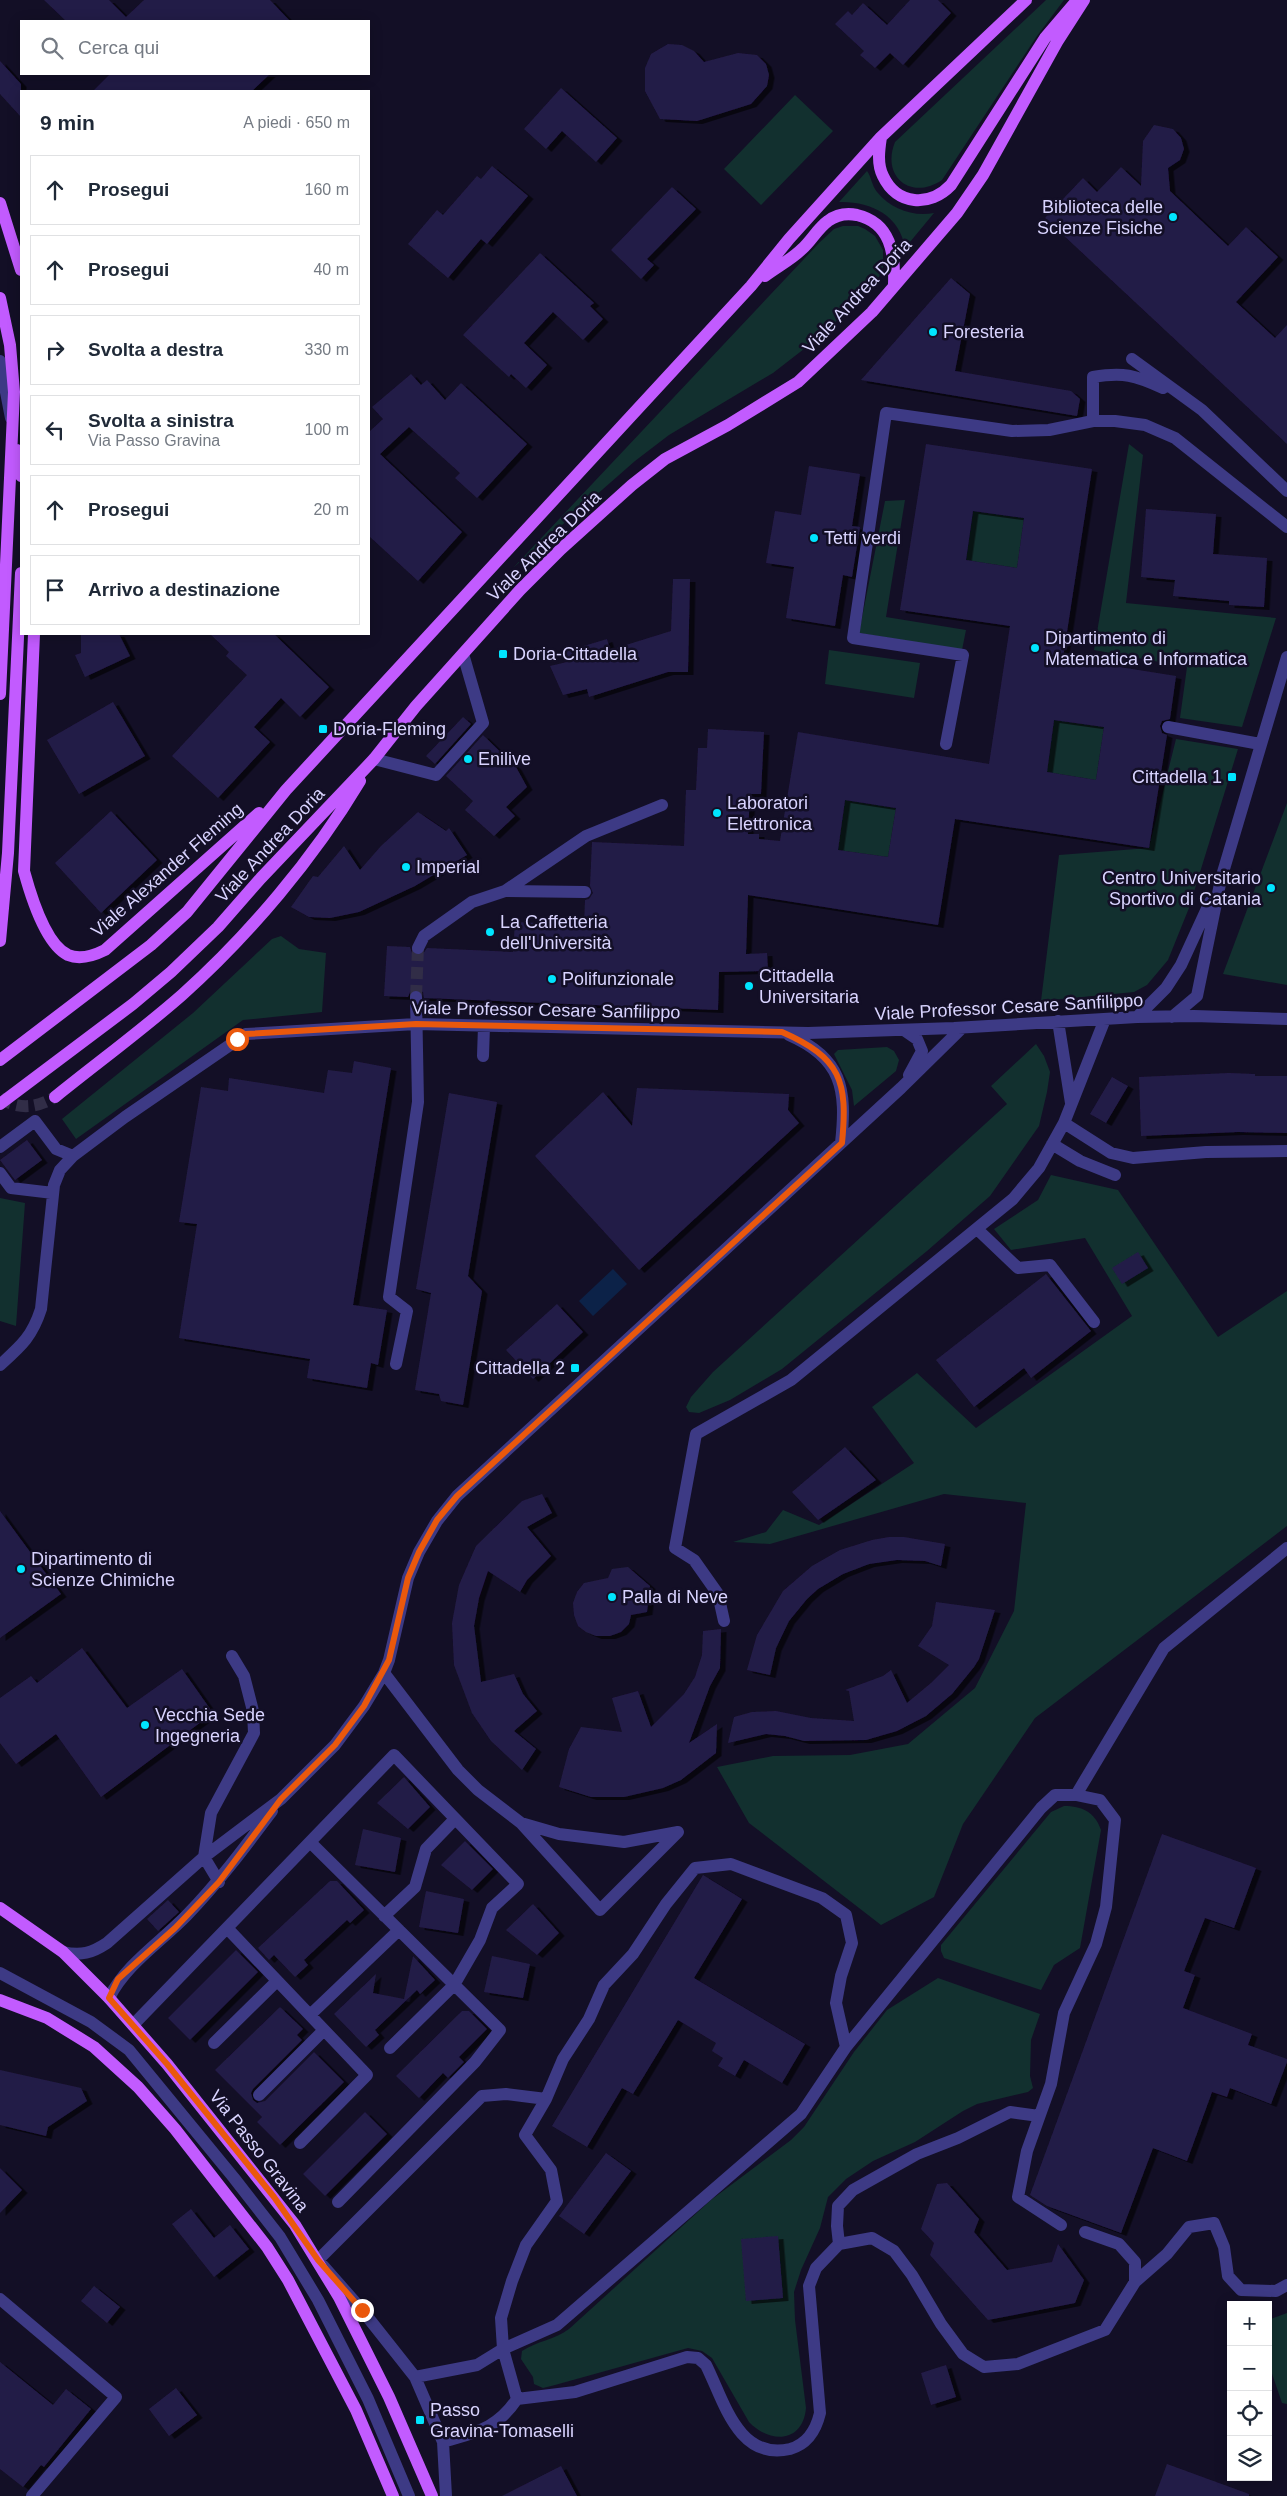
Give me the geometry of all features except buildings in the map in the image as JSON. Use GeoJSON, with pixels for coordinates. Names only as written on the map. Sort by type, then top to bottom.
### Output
{"type":"FeatureCollection","features":[{"type":"Feature","properties":{"kind":"main road","name":"Viale Andrea Doria"},"geometry":{"type":"LineString","coordinates":[[0,1060],[151,945],[187,912],[286,790],[751,286],[789,239],[881,137],[1026,0]]}},
{"type":"Feature","properties":{"kind":"main road"},"geometry":{"type":"LineString","coordinates":[[881,137],[879,152],[882,175],[894,191],[916,201],[942,196],[951,185],[1045,38],[1077,0]]}},
{"type":"Feature","properties":{"kind":"main road","name":"Viale Andrea Doria"},"geometry":{"type":"LineString","coordinates":[[0,1104],[133,1004],[171,972],[218,927],[261,878],[374,759],[416,706],[534,576],[632,485],[665,459],[728,425],[798,382],[872,312],[894,284],[957,213],[983,175],[1057,42],[1084,0]]}},
{"type":"Feature","properties":{"kind":"main road"},"geometry":{"type":"LineString","coordinates":[[0,203],[20,267]]}},
{"type":"Feature","properties":{"kind":"main road"},"geometry":{"type":"LineString","coordinates":[[751,286],[801,250],[828,221],[850,214],[865,217],[877,223],[886,234],[893,253],[894,284]]}},
{"type":"Feature","properties":{"kind":"main road"},"geometry":{"type":"LineString","coordinates":[[0,298],[11,352],[14,392],[14,433],[3,591],[0,694]]}},
{"type":"Feature","properties":{"kind":"main road"},"geometry":{"type":"LineString","coordinates":[[14,433],[20,470]]}},
{"type":"Feature","properties":{"kind":"main road"},"geometry":{"type":"LineString","coordinates":[[0,941],[7,862],[20,594]]}},
{"type":"Feature","properties":{"kind":"main road","name":"Viale Alexander Fleming"},"geometry":{"type":"LineString","coordinates":[[34,635],[24,871],[31,897],[43,925],[57,945],[68,955],[81,957],[95,955],[105,950],[286,790]]}},
{"type":"Feature","properties":{"kind":"main road"},"geometry":{"type":"LineString","coordinates":[[55,1098],[181,996],[207,971],[269,905],[335,823],[374,759]]}},
{"type":"Feature","properties":{"kind":"main road","name":"Via Passo Gravina"},"geometry":{"type":"LineString","coordinates":[[0,1908],[63,1952],[109,1998],[167,2064],[274,2197],[318,2260],[340,2297],[389,2397],[432,2496]]}},
{"type":"Feature","properties":{"kind":"main road"},"geometry":{"type":"LineString","coordinates":[[0,2000],[48,2018],[94,2047],[138,2087],[175,2129],[267,2247],[288,2280],[356,2410],[393,2496]]}},
{"type":"Feature","properties":{"kind":"street"},"geometry":{"type":"LineString","coordinates":[[1132,359],[1190,401],[1287,491]]}},
{"type":"Feature","properties":{"kind":"street"},"geometry":{"type":"LineString","coordinates":[[0,362],[14,433]]}},
{"type":"Feature","properties":{"kind":"street"},"geometry":{"type":"LineString","coordinates":[[1093,421],[1093,377],[1117,373],[1141,378],[1190,401]]}},
{"type":"Feature","properties":{"kind":"street"},"geometry":{"type":"LineString","coordinates":[[946,744],[963,655],[853,638],[886,413],[1012,431],[1049,430],[1093,421],[1116,421],[1145,425],[1175,438],[1287,527]]}},
{"type":"Feature","properties":{"kind":"street"},"geometry":{"type":"LineString","coordinates":[[374,759],[436,775],[483,723],[463,654]]}},
{"type":"Feature","properties":{"kind":"street"},"geometry":{"type":"LineString","coordinates":[[1172,1017],[1197,996],[1221,879],[1287,657]]}},
{"type":"Feature","properties":{"kind":"street"},"geometry":{"type":"LineString","coordinates":[[1168,727],[1260,744]]}},
{"type":"Feature","properties":{"kind":"street"},"geometry":{"type":"LineString","coordinates":[[418,948],[424,936],[472,902],[505,891],[586,836],[662,805]]}},
{"type":"Feature","properties":{"kind":"street"},"geometry":{"type":"LineString","coordinates":[[1137,1017],[1166,988],[1181,965],[1221,879]]}},
{"type":"Feature","properties":{"kind":"street"},"geometry":{"type":"LineString","coordinates":[[505,891],[585,892]]}},
{"type":"Feature","properties":{"kind":"street"},"geometry":{"type":"LineString","coordinates":[[396,1364],[407,1312],[389,1298],[418,1102],[416,997]]}},
{"type":"Feature","properties":{"kind":"street","name":"Viale Professor Cesare Sanfilippo"},"geometry":{"type":"LineString","coordinates":[[0,1365],[31,1336],[41,1310],[53,1192],[60,1170],[73,1156],[125,1117],[246,1034],[416,1024],[782,1032],[962,1028],[1137,1017],[1287,1019]]}},
{"type":"Feature","properties":{"kind":"street"},"geometry":{"type":"LineString","coordinates":[[724,1621],[718,1594],[694,1560],[675,1548],[696,1434],[792,1380],[1013,1199],[1039,1168],[1064,1123],[1104,1019]]}},
{"type":"Feature","properties":{"kind":"street"},"geometry":{"type":"LineString","coordinates":[[1058,1021],[1071,1105]]}},
{"type":"Feature","properties":{"kind":"street"},"geometry":{"type":"LineString","coordinates":[[483,1056],[484,1026]]}},
{"type":"Feature","properties":{"kind":"street"},"geometry":{"type":"LineString","coordinates":[[63,1952],[78,1955],[94,1952],[204,1857],[281,1799],[335,1745],[364,1706],[384,1673],[389,1660],[408,1578],[419,1552],[437,1520],[457,1496],[842,1143],[962,1028]]}},
{"type":"Feature","properties":{"kind":"street"},"geometry":{"type":"LineString","coordinates":[[901,1088],[922,1052],[917,1038],[904,1030]]}},
{"type":"Feature","properties":{"kind":"street"},"geometry":{"type":"LineString","coordinates":[[782,1032],[821,1053],[839,1078],[844,1096],[842,1143]]}},
{"type":"Feature","properties":{"kind":"street"},"geometry":{"type":"LineString","coordinates":[[0,1147],[35,1122],[56,1149],[73,1156]]}},
{"type":"Feature","properties":{"kind":"street"},"geometry":{"type":"LineString","coordinates":[[1064,1123],[1111,1153],[1134,1158],[1206,1152],[1287,1151]]}},
{"type":"Feature","properties":{"kind":"street"},"geometry":{"type":"LineString","coordinates":[[1052,1144],[1080,1161],[1115,1175]]}},
{"type":"Feature","properties":{"kind":"street"},"geometry":{"type":"LineString","coordinates":[[0,1173],[11,1188],[53,1192]]}},
{"type":"Feature","properties":{"kind":"street"},"geometry":{"type":"LineString","coordinates":[[977,1229],[1018,1268],[1050,1264],[1094,1322]]}},
{"type":"Feature","properties":{"kind":"street"},"geometry":{"type":"LineString","coordinates":[[1076,1795],[1164,1648],[1287,1548]]}},
{"type":"Feature","properties":{"kind":"street"},"geometry":{"type":"LineString","coordinates":[[219,1882],[204,1857],[211,1813],[254,1733],[253,1711],[244,1676],[232,1656]]}},
{"type":"Feature","properties":{"kind":"street"},"geometry":{"type":"LineString","coordinates":[[384,1673],[458,1770],[478,1790],[522,1823],[600,1910],[678,1832],[624,1842],[559,1834],[522,1823]]}},
{"type":"Feature","properties":{"kind":"street"},"geometry":{"type":"LineString","coordinates":[[133,2025],[394,1755],[518,1884],[492,1908],[480,1940],[454,1985],[390,2048]]}},
{"type":"Feature","properties":{"kind":"street"},"geometry":{"type":"LineString","coordinates":[[416,2377],[477,2364],[503,2349],[557,2325],[784,2130],[801,2114],[846,2048],[1041,1808],[1055,1795],[1076,1795],[1100,1800],[1115,1820],[1106,1907],[1096,1944],[1064,2013],[1051,2084],[1027,2152],[1018,2197],[1062,2225]]}},
{"type":"Feature","properties":{"kind":"street"},"geometry":{"type":"LineString","coordinates":[[109,1998],[118,1979],[175,1928],[219,1882],[281,1799]]}},
{"type":"Feature","properties":{"kind":"street"},"geometry":{"type":"LineString","coordinates":[[384,1916],[415,1887],[426,1849],[455,1819]]}},
{"type":"Feature","properties":{"kind":"street"},"geometry":{"type":"LineString","coordinates":[[310,1842],[500,2030],[475,2062],[338,2202]]}},
{"type":"Feature","properties":{"kind":"street"},"geometry":{"type":"LineString","coordinates":[[517,2399],[503,2349],[501,2318],[512,2281],[526,2245],[557,2200],[551,2170],[525,2135],[546,2099],[564,2058],[589,2019],[604,1985],[632,1954],[666,1904],[695,1868],[731,1864],[822,1898],[846,1915],[852,1943],[841,1976],[836,2003],[846,2048]]}},
{"type":"Feature","properties":{"kind":"street"},"geometry":{"type":"LineString","coordinates":[[227,1928],[367,2075],[300,2143]]}},
{"type":"Feature","properties":{"kind":"street"},"geometry":{"type":"LineString","coordinates":[[310,2015],[398,1930]]}},
{"type":"Feature","properties":{"kind":"street"},"geometry":{"type":"LineString","coordinates":[[0,1973],[91,2022],[129,2050],[234,2178],[280,2237],[318,2300],[368,2399],[409,2496]]}},
{"type":"Feature","properties":{"kind":"street"},"geometry":{"type":"LineString","coordinates":[[214,2044],[277,1981]]}},
{"type":"Feature","properties":{"kind":"street"},"geometry":{"type":"LineString","coordinates":[[259,2095],[324,2030]]}},
{"type":"Feature","properties":{"kind":"street"},"geometry":{"type":"LineString","coordinates":[[446,2496],[443,2442],[416,2377],[362,2310],[318,2260],[482,2096],[506,2094],[546,2099]]}},
{"type":"Feature","properties":{"kind":"street"},"geometry":{"type":"LineString","coordinates":[[839,2244],[837,2226],[838,2206],[853,2190],[917,2154],[958,2138],[1010,2112],[1040,2116]]}},
{"type":"Feature","properties":{"kind":"street"},"geometry":{"type":"LineString","coordinates":[[443,2442],[487,2429],[507,2414],[517,2399],[574,2392],[687,2357],[698,2358],[706,2365],[739,2431],[750,2444],[764,2451],[780,2451],[795,2448],[807,2440],[816,2428],[820,2413],[809,2286],[816,2268],[839,2244],[872,2238],[894,2251],[912,2275],[941,2324],[963,2354],[984,2367],[1018,2364],[1106,2330],[1135,2282],[1167,2254],[1189,2226],[1214,2223],[1224,2247],[1228,2276],[1241,2290],[1276,2291],[1287,2285]]}},
{"type":"Feature","properties":{"kind":"street"},"geometry":{"type":"LineString","coordinates":[[1085,2232],[1119,2244],[1135,2262],[1135,2282]]}},
{"type":"Feature","properties":{"kind":"street"},"geometry":{"type":"LineString","coordinates":[[0,2298],[116,2396],[32,2496]]}},
{"type":"Feature","properties":{"kind":"green space"},"geometry":{"type":"Polygon","coordinates":[[[1046,0],[1064,0],[1037,36],[942,180],[931,186],[920,188],[902,182],[892,166],[895,142],[1046,0]]]}},
{"type":"Feature","properties":{"kind":"green space"},"geometry":{"type":"Polygon","coordinates":[[[795,95],[833,131],[761,205],[724,169],[795,95]]]}},
{"type":"Feature","properties":{"kind":"green space"},"geometry":{"type":"Polygon","coordinates":[[[867,171],[875,190],[889,203],[910,213],[934,213],[905,248],[897,227],[882,212],[862,204],[839,202],[867,171]]]}},
{"type":"Feature","properties":{"kind":"green space"},"geometry":{"type":"Polygon","coordinates":[[[843,226],[858,226],[865,229],[875,236],[883,250],[883,267],[879,277],[866,292],[822,335],[773,373],[669,435],[635,461],[513,568],[820,242],[834,229],[843,226]]]}},
{"type":"Feature","properties":{"kind":"green space"},"geometry":{"type":"Polygon","coordinates":[[[1129,444],[1143,455],[1126,603],[1276,618],[1242,727],[1180,718],[1187,667],[1094,650],[1129,444]]]}},
{"type":"Feature","properties":{"kind":"green space"},"geometry":{"type":"Polygon","coordinates":[[[905,500],[886,617],[966,630],[962,650],[859,633],[885,501],[905,500]]]}},
{"type":"Feature","properties":{"kind":"green space"},"geometry":{"type":"Polygon","coordinates":[[[973,511],[1024,518],[1017,568],[966,560],[973,511]]]}},
{"type":"Feature","properties":{"kind":"green space"},"geometry":{"type":"Polygon","coordinates":[[[829,650],[920,663],[914,698],[825,684],[829,650]]]}},
{"type":"Feature","properties":{"kind":"green space"},"geometry":{"type":"Polygon","coordinates":[[[1054,720],[1104,727],[1096,780],[1047,772],[1054,720]]]}},
{"type":"Feature","properties":{"kind":"green space"},"geometry":{"type":"Polygon","coordinates":[[[1176,739],[1238,749],[1189,908],[1168,960],[1147,985],[1134,992],[1041,1001],[1059,855],[1149,848],[1176,739]]]}},
{"type":"Feature","properties":{"kind":"green space"},"geometry":{"type":"Polygon","coordinates":[[[845,800],[896,808],[888,857],[838,850],[845,800]]]}},
{"type":"Feature","properties":{"kind":"green space","name":"Centro Universitario Sportivo di Catania"},"geometry":{"type":"Polygon","coordinates":[[[1287,803],[1287,985],[1223,974],[1287,803]]]}},
{"type":"Feature","properties":{"kind":"green space"},"geometry":{"type":"Polygon","coordinates":[[[281,936],[299,949],[326,953],[322,1012],[243,1020],[76,1139],[62,1119],[193,1013],[272,939],[281,936]]]}},
{"type":"Feature","properties":{"kind":"green space"},"geometry":{"type":"Polygon","coordinates":[[[1036,1044],[1044,1056],[1050,1072],[1039,1126],[990,1196],[927,1251],[782,1369],[730,1400],[699,1413],[689,1412],[686,1407],[691,1397],[713,1372],[1007,1104],[991,1086],[1036,1044]]]}},
{"type":"Feature","properties":{"kind":"green space"},"geometry":{"type":"Polygon","coordinates":[[[887,1047],[894,1051],[899,1060],[896,1071],[854,1106],[852,1090],[834,1054],[838,1050],[887,1047]]]}},
{"type":"Feature","properties":{"kind":"green space"},"geometry":{"type":"Polygon","coordinates":[[[1051,1175],[1118,1190],[1218,1337],[1287,1291],[1287,1526],[1035,1718],[963,1824],[934,1897],[881,1925],[749,1823],[717,1767],[773,1756],[850,1755],[908,1744],[975,1688],[1014,1611],[1026,1503],[944,1494],[770,1544],[733,1542],[766,1532],[783,1510],[819,1525],[914,1463],[872,1407],[917,1373],[976,1428],[1132,1316],[1085,1238],[1011,1250],[994,1229],[1038,1200],[1051,1175]]]}},
{"type":"Feature","properties":{"kind":"green space"},"geometry":{"type":"Polygon","coordinates":[[[0,1198],[25,1203],[16,1326],[0,1321],[0,1198]]]}},
{"type":"Feature","properties":{"kind":"green space"},"geometry":{"type":"Polygon","coordinates":[[[1064,1806],[1077,1807],[1087,1811],[1095,1819],[1101,1830],[1080,1948],[1054,1965],[1041,1990],[944,1958],[941,1945],[1051,1812],[1064,1806]]]}},
{"type":"Feature","properties":{"kind":"green space"},"geometry":{"type":"Polygon","coordinates":[[[938,1978],[1040,2014],[1031,2040],[1030,2076],[1033,2088],[1028,2092],[977,2104],[963,2111],[915,2142],[873,2161],[846,2179],[828,2197],[820,2228],[801,2270],[794,2292],[795,2320],[806,2408],[804,2420],[799,2428],[792,2434],[784,2436],[766,2434],[757,2429],[749,2422],[712,2358],[702,2351],[688,2348],[543,2388],[534,2384],[533,2377],[521,2359],[522,2351],[569,2329],[711,2200],[791,2140],[804,2127],[854,2052],[887,2010],[938,1978]]]}},
{"type":"Feature","properties":{"kind":"green space"},"geometry":{"type":"Polygon","coordinates":[[[1287,2313],[1287,2404],[1282,2403],[1272,2374],[1272,2319],[1287,2313]]]}},
{"type":"Feature","properties":{"kind":"water"},"geometry":{"type":"Polygon","coordinates":[[[613,1269],[627,1284],[593,1316],[579,1301],[613,1269]]]}},
{"type":"Feature","properties":{"kind":"tunnel"},"geometry":{"type":"LineString","coordinates":[[416,997],[418,948]]}},
{"type":"Feature","properties":{"kind":"tunnel"},"geometry":{"type":"LineString","coordinates":[[0,1098],[7,1102],[28,1106],[48,1101],[55,1097]]}},
{"type":"Feature","properties":{"kind":"place","name":"Biblioteca delle Scienze Fisiche"},"geometry":{"type":"Point","coordinates":[1173,217]}},
{"type":"Feature","properties":{"kind":"place","name":"Foresteria"},"geometry":{"type":"Point","coordinates":[933,332]}},
{"type":"Feature","properties":{"kind":"place","name":"Tetti verdi"},"geometry":{"type":"Point","coordinates":[814,538]}},
{"type":"Feature","properties":{"kind":"place","name":"Dipartimento di Matematica e Informatica"},"geometry":{"type":"Point","coordinates":[1035,648]}},
{"type":"Feature","properties":{"kind":"place","name":"Doria-Cittadella"},"geometry":{"type":"Point","coordinates":[503,654]}},
{"type":"Feature","properties":{"kind":"place","name":"Doria-Fleming"},"geometry":{"type":"Point","coordinates":[323,729]}},
{"type":"Feature","properties":{"kind":"place","name":"Enilive"},"geometry":{"type":"Point","coordinates":[468,759]}},
{"type":"Feature","properties":{"kind":"place","name":"Cittadella 1"},"geometry":{"type":"Point","coordinates":[1232,777]}},
{"type":"Feature","properties":{"kind":"place","name":"Laboratori Elettronica"},"geometry":{"type":"Point","coordinates":[717,813]}},
{"type":"Feature","properties":{"kind":"place","name":"Imperial"},"geometry":{"type":"Point","coordinates":[406,867]}},
{"type":"Feature","properties":{"kind":"place","name":"Centro Universitario Sportivo di Catania"},"geometry":{"type":"Point","coordinates":[1271,888]}},
{"type":"Feature","properties":{"kind":"place","name":"La Caffetteria dell'Università"},"geometry":{"type":"Point","coordinates":[490,932]}},
{"type":"Feature","properties":{"kind":"place","name":"Polifunzionale"},"geometry":{"type":"Point","coordinates":[552,979]}},
{"type":"Feature","properties":{"kind":"place","name":"Cittadella Universitaria"},"geometry":{"type":"Point","coordinates":[749,986]}},
{"type":"Feature","properties":{"kind":"place","name":"Cittadella 2"},"geometry":{"type":"Point","coordinates":[575,1368]}},
{"type":"Feature","properties":{"kind":"place","name":"Dipartimento di Scienze Chimiche"},"geometry":{"type":"Point","coordinates":[21,1569]}},
{"type":"Feature","properties":{"kind":"place","name":"Palla di Neve"},"geometry":{"type":"Point","coordinates":[612,1597]}},
{"type":"Feature","properties":{"kind":"place","name":"Vecchia Sede Ingegneria"},"geometry":{"type":"Point","coordinates":[145,1725]}},
{"type":"Feature","properties":{"kind":"place","name":"Passo Gravina-Tomaselli"},"geometry":{"type":"Point","coordinates":[420,2420]}},
{"type":"Feature","properties":{"kind":"route"},"geometry":{"type":"LineString","coordinates":[[237,1039],[246,1034],[416,1024],[782,1032],[801,1040],[821,1053],[839,1078],[844,1096],[842,1143],[457,1496],[437,1520],[419,1552],[408,1578],[389,1660],[384,1673],[364,1706],[335,1745],[281,1799],[219,1882],[175,1928],[118,1979],[109,1998],[167,2064],[274,2197],[318,2260],[362,2310]]}}]}
